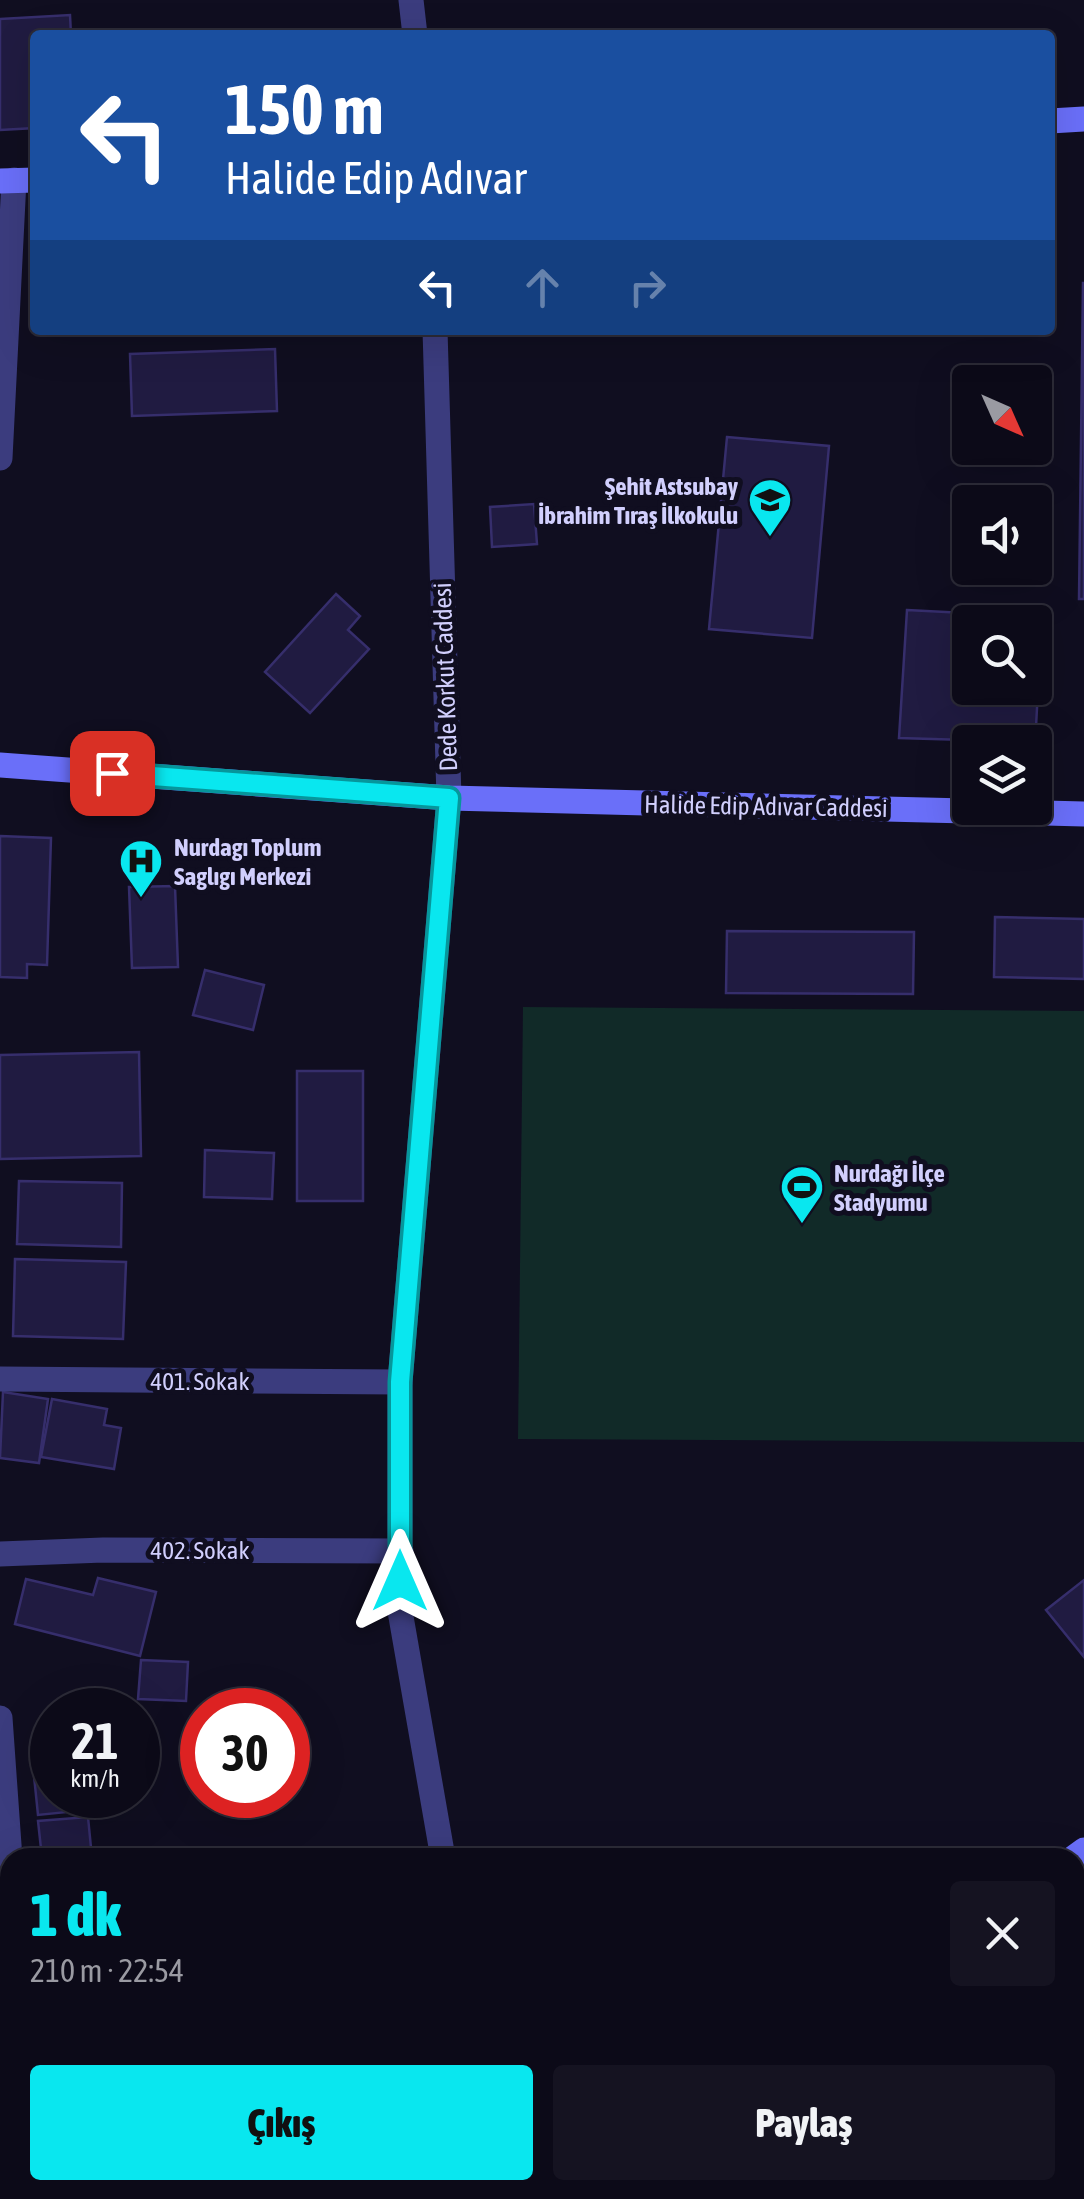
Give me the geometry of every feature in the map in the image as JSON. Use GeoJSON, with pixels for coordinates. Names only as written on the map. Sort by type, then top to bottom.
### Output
{"type":"FeatureCollection","features":[{"type":"Feature","properties":{"kind":"street"},"geometry":{"type":"LineString","coordinates":[[411,0],[414,30]]}},
{"type":"Feature","properties":{"kind":"street"},"geometry":{"type":"LineString","coordinates":[[1055,121],[1084,119]]}},
{"type":"Feature","properties":{"kind":"street"},"geometry":{"type":"LineString","coordinates":[[0,458],[16,180]]}},
{"type":"Feature","properties":{"kind":"street","name":"Dede Korkut Caddesi"},"geometry":{"type":"LineString","coordinates":[[435,335],[449,798],[400,1382],[400,1611],[441,1848]]}},
{"type":"Feature","properties":{"kind":"street","name":"Halide Edip Adıvar Caddesi"},"geometry":{"type":"LineString","coordinates":[[0,765],[449,798],[1084,814]]}},
{"type":"Feature","properties":{"kind":"street","name":"401. Sokak"},"geometry":{"type":"LineString","coordinates":[[0,1379],[400,1382]]}},
{"type":"Feature","properties":{"kind":"street","name":"402. Sokak"},"geometry":{"type":"LineString","coordinates":[[0,1554],[103,1550],[401,1551]]}},
{"type":"Feature","properties":{"kind":"street"},"geometry":{"type":"LineString","coordinates":[[0,1718],[9,1848]]}},
{"type":"Feature","properties":{"kind":"green space","name":"Nurdağı İlçe Stadyumu"},"geometry":{"type":"Polygon","coordinates":[[[523,1007],[1084,1011],[1084,1442],[518,1439],[523,1007]]]}},
{"type":"Feature","properties":{"kind":"building"},"geometry":{"type":"Polygon","coordinates":[[[70,15],[71,30],[30,30],[30,128],[0,130],[0,19],[70,15]]]}},
{"type":"Feature","properties":{"kind":"building"},"geometry":{"type":"Polygon","coordinates":[[[1083,283],[1084,599],[1079,599],[1083,283]]]}},
{"type":"Feature","properties":{"kind":"building"},"geometry":{"type":"Polygon","coordinates":[[[275,349],[277,411],[132,416],[130,354],[275,349]]]}},
{"type":"Feature","properties":{"kind":"building","name":"Şehit Astsubay İbrahim Tıraş İlkokulu"},"geometry":{"type":"Polygon","coordinates":[[[727,437],[829,446],[812,638],[709,629],[727,437]]]}},
{"type":"Feature","properties":{"kind":"building"},"geometry":{"type":"Polygon","coordinates":[[[534,504],[537,544],[492,547],[490,507],[534,504]]]}},
{"type":"Feature","properties":{"kind":"building"},"geometry":{"type":"Polygon","coordinates":[[[336,594],[360,616],[348,630],[369,649],[310,713],[265,672],[336,594]]]}},
{"type":"Feature","properties":{"kind":"building"},"geometry":{"type":"Polygon","coordinates":[[[907,610],[952,612],[952,705],[1037,705],[1036,725],[952,725],[952,740],[899,738],[907,610]]]}},
{"type":"Feature","properties":{"kind":"building"},"geometry":{"type":"Polygon","coordinates":[[[0,836],[51,838],[47,965],[27,964],[27,978],[0,977],[0,836]]]}},
{"type":"Feature","properties":{"kind":"building"},"geometry":{"type":"Polygon","coordinates":[[[175,886],[178,967],[132,968],[129,887],[175,886]]]}},
{"type":"Feature","properties":{"kind":"building"},"geometry":{"type":"Polygon","coordinates":[[[995,917],[1084,919],[1084,979],[994,977],[995,917]]]}},
{"type":"Feature","properties":{"kind":"building"},"geometry":{"type":"Polygon","coordinates":[[[727,931],[914,932],[913,994],[726,993],[727,931]]]}},
{"type":"Feature","properties":{"kind":"building"},"geometry":{"type":"Polygon","coordinates":[[[205,970],[264,985],[253,1030],[193,1015],[205,970]]]}},
{"type":"Feature","properties":{"kind":"building"},"geometry":{"type":"Polygon","coordinates":[[[139,1052],[141,1156],[0,1159],[0,1055],[139,1052]]]}},
{"type":"Feature","properties":{"kind":"building"},"geometry":{"type":"Polygon","coordinates":[[[297,1071],[363,1071],[363,1201],[297,1201],[297,1071]]]}},
{"type":"Feature","properties":{"kind":"building"},"geometry":{"type":"Polygon","coordinates":[[[205,1150],[274,1153],[272,1199],[204,1197],[205,1150]]]}},
{"type":"Feature","properties":{"kind":"building"},"geometry":{"type":"Polygon","coordinates":[[[19,1181],[122,1183],[121,1247],[17,1244],[19,1181]]]}},
{"type":"Feature","properties":{"kind":"building"},"geometry":{"type":"Polygon","coordinates":[[[15,1259],[126,1262],[123,1339],[13,1336],[15,1259]]]}},
{"type":"Feature","properties":{"kind":"building"},"geometry":{"type":"Polygon","coordinates":[[[3,1392],[48,1399],[39,1463],[0,1458],[3,1392]]]}},
{"type":"Feature","properties":{"kind":"building"},"geometry":{"type":"Polygon","coordinates":[[[52,1399],[107,1409],[104,1425],[121,1428],[114,1469],[41,1457],[52,1399]]]}},
{"type":"Feature","properties":{"kind":"building"},"geometry":{"type":"Polygon","coordinates":[[[98,1578],[156,1592],[140,1656],[15,1624],[26,1579],[93,1595],[98,1578]]]}},
{"type":"Feature","properties":{"kind":"building"},"geometry":{"type":"Polygon","coordinates":[[[1084,1580],[1084,1657],[1046,1610],[1084,1580]]]}},
{"type":"Feature","properties":{"kind":"building"},"geometry":{"type":"Polygon","coordinates":[[[141,1660],[188,1662],[187,1688],[180,1688],[180,1701],[160,1700],[160,1688],[139,1688],[141,1660]]]}},
{"type":"Feature","properties":{"kind":"building"},"geometry":{"type":"Polygon","coordinates":[[[88,1818],[91,1848],[41,1848],[38,1821],[88,1818]]]}},
{"type":"Feature","properties":{"kind":"place","name":"Şehit Astsubay İbrahim Tıraş İlkokulu"},"geometry":{"type":"Point","coordinates":[770,538]}},
{"type":"Feature","properties":{"kind":"place","name":"Nurdagı Toplum Saglıgı Merkezi"},"geometry":{"type":"Point","coordinates":[141,899]}},
{"type":"Feature","properties":{"kind":"place","name":"Nurdağı İlçe Stadyumu"},"geometry":{"type":"Point","coordinates":[802,1225]}},
{"type":"Feature","properties":{"kind":"route"},"geometry":{"type":"LineString","coordinates":[[112,773],[449,798],[400,1382],[400,1581]]}}]}
